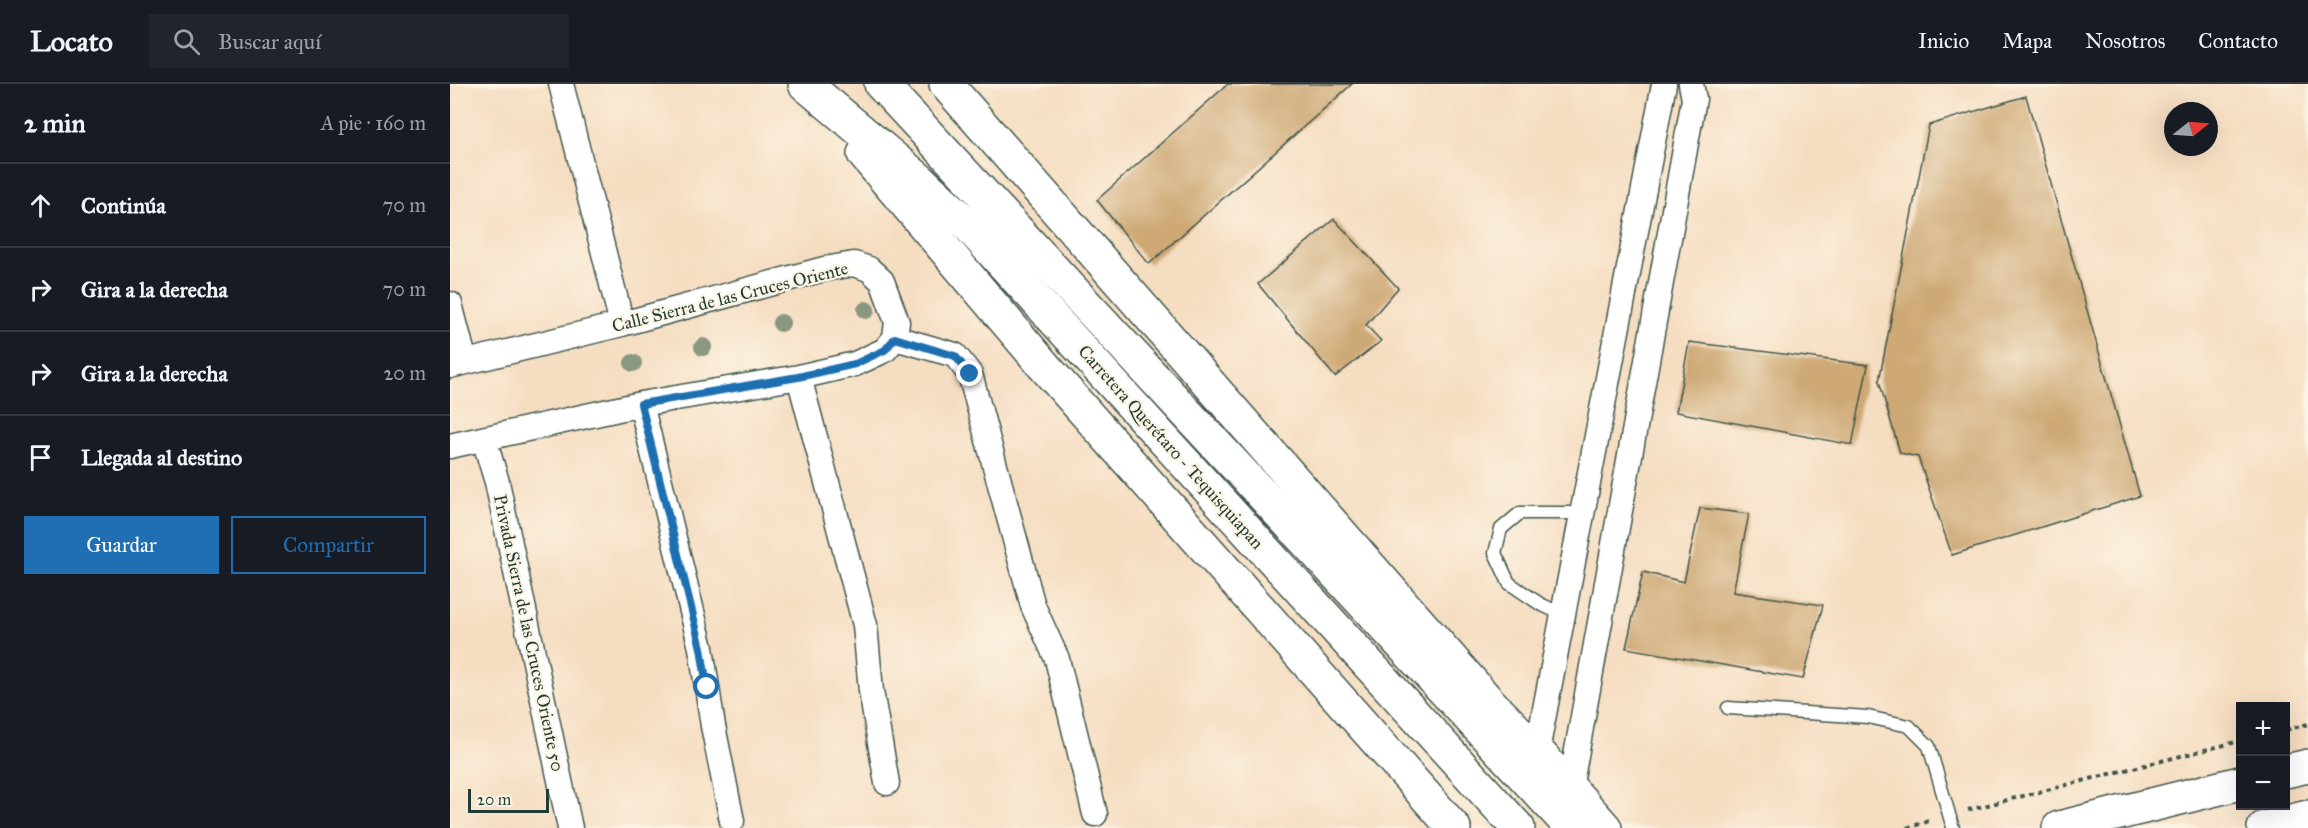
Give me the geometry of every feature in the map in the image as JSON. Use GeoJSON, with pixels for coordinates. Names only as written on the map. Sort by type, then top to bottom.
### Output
{"type":"FeatureCollection","features":[{"type":"Feature","properties":{"kind":"main road","name":"Carretera Querétaro - Tequisquiapan"},"geometry":{"type":"LineString","coordinates":[[805,84],[921,181],[967,224],[1518,828]]}},
{"type":"Feature","properties":{"kind":"main road"},"geometry":{"type":"LineString","coordinates":[[805,84],[1045,367],[1454,828]]}},
{"type":"Feature","properties":{"kind":"main road","name":"Carretera Querétaro - Tequisquiapan"},"geometry":{"type":"LineString","coordinates":[[881,84],[1030,243],[1573,805]]}},
{"type":"Feature","properties":{"kind":"main road"},"geometry":{"type":"LineString","coordinates":[[946,84],[1487,700],[1537,751],[1588,828]]}},
{"type":"Feature","properties":{"kind":"main road"},"geometry":{"type":"LineString","coordinates":[[2290,770],[2308,766]]}},
{"type":"Feature","properties":{"kind":"main road"},"geometry":{"type":"LineString","coordinates":[[2059,828],[2236,784]]}},
{"type":"Feature","properties":{"kind":"main road"},"geometry":{"type":"LineString","coordinates":[[1573,805],[1605,828]]}},
{"type":"Feature","properties":{"kind":"main road"},"geometry":{"type":"LineString","coordinates":[[2264,828],[2308,817]]}},
{"type":"Feature","properties":{"kind":"street"},"geometry":{"type":"LineString","coordinates":[[561,84],[622,324]]}},
{"type":"Feature","properties":{"kind":"street"},"geometry":{"type":"LineString","coordinates":[[1537,751],[1664,84]]}},
{"type":"Feature","properties":{"kind":"street"},"geometry":{"type":"LineString","coordinates":[[1573,805],[1694,99],[1691,84]]}},
{"type":"Feature","properties":{"kind":"street","name":"Calle Sierra de las Cruces Oriente"},"geometry":{"type":"LineString","coordinates":[[458,364],[622,324],[824,269],[854,264],[869,269],[882,281],[897,322],[895,338]]}},
{"type":"Feature","properties":{"kind":"street"},"geometry":{"type":"LineString","coordinates":[[450,304],[458,364]]}},
{"type":"Feature","properties":{"kind":"street"},"geometry":{"type":"LineString","coordinates":[[450,446],[641,404],[798,377],[855,364],[885,350],[895,338],[955,356],[970,374],[1033,606],[1057,659],[1095,814]]}},
{"type":"Feature","properties":{"kind":"street"},"geometry":{"type":"LineString","coordinates":[[798,377],[865,626],[871,691],[887,783]]}},
{"type":"Feature","properties":{"kind":"street"},"geometry":{"type":"LineString","coordinates":[[641,404],[701,648],[713,726],[732,821]]}},
{"type":"Feature","properties":{"kind":"street","name":"Privada Sierra de las Cruces Oriente 50"},"geometry":{"type":"LineString","coordinates":[[484,439],[497,482],[570,828]]}},
{"type":"Feature","properties":{"kind":"lane"},"geometry":{"type":"LineString","coordinates":[[1562,614],[1540,604],[1509,584],[1495,553],[1501,529],[1520,513],[1582,513]]}},
{"type":"Feature","properties":{"kind":"lane"},"geometry":{"type":"LineString","coordinates":[[1728,708],[1868,717],[1909,726],[1929,746],[1953,828]]}},
{"type":"Feature","properties":{"kind":"path"},"geometry":{"type":"LineString","coordinates":[[2290,729],[2308,724]]}},
{"type":"Feature","properties":{"kind":"path"},"geometry":{"type":"LineString","coordinates":[[1950,815],[2236,742]]}},
{"type":"Feature","properties":{"kind":"building"},"geometry":{"type":"Polygon","coordinates":[[[1228,84],[1352,84],[1149,264],[1097,200],[1228,84]]]}},
{"type":"Feature","properties":{"kind":"building"},"geometry":{"type":"Polygon","coordinates":[[[2026,96],[2140,496],[1952,555],[1918,457],[1900,453],[1879,381],[1929,125],[2026,96]]]}},
{"type":"Feature","properties":{"kind":"building"},"geometry":{"type":"Polygon","coordinates":[[[1334,219],[1398,288],[1366,325],[1381,341],[1335,377],[1258,284],[1334,219]]]}},
{"type":"Feature","properties":{"kind":"building"},"geometry":{"type":"Polygon","coordinates":[[[1689,342],[1868,365],[1852,445],[1676,412],[1689,342]]]}},
{"type":"Feature","properties":{"kind":"building"},"geometry":{"type":"Polygon","coordinates":[[[1700,508],[1749,514],[1733,592],[1823,605],[1803,679],[1626,648],[1643,572],[1684,582],[1700,508]]]}},
{"type":"Feature","properties":{"kind":"route"},"geometry":{"type":"LineString","coordinates":[[707,687],[701,648],[641,404],[798,377],[855,364],[885,350],[895,338],[955,356],[970,374]]}}]}
